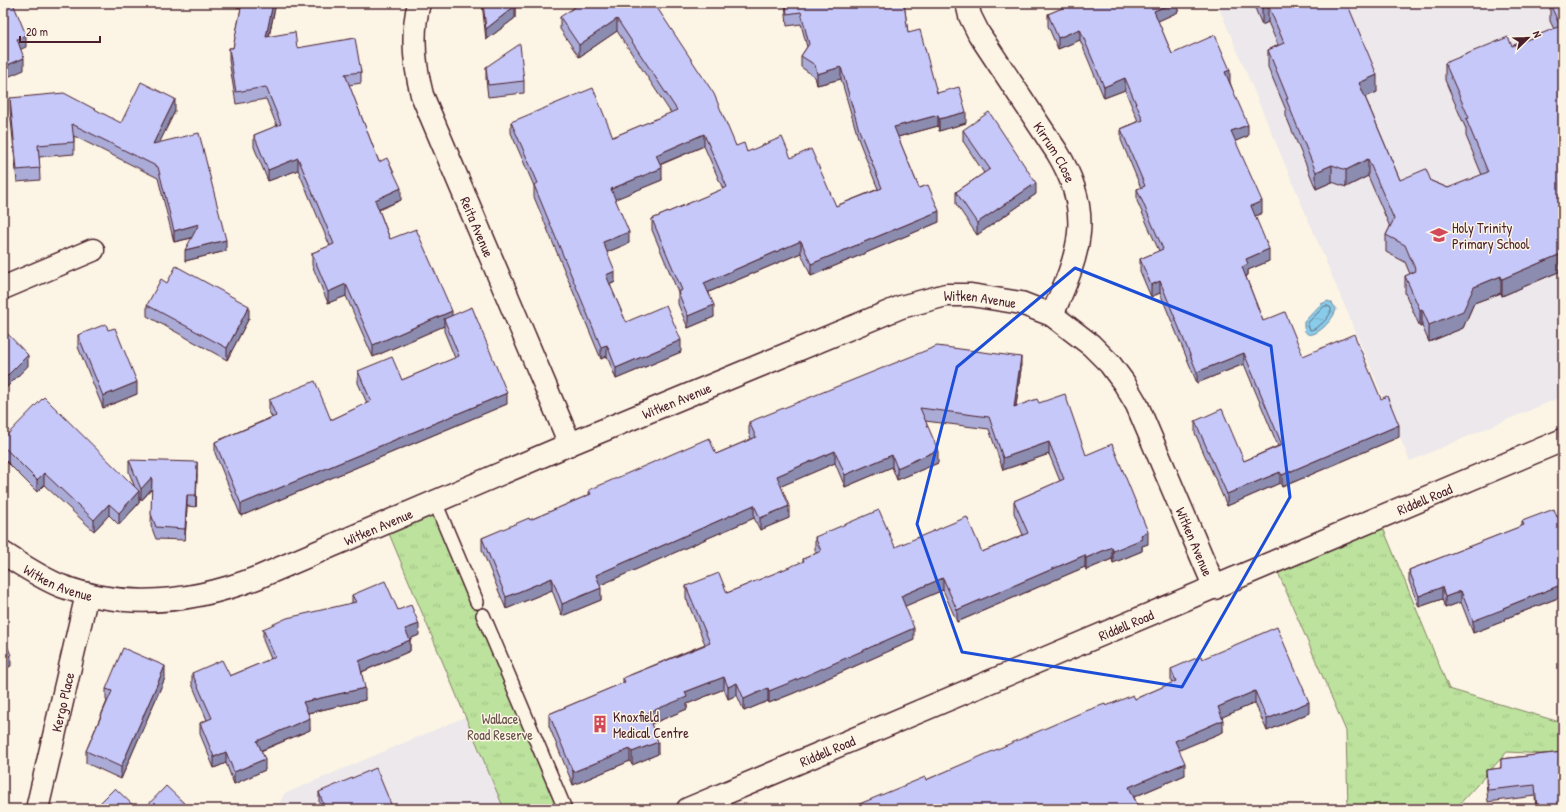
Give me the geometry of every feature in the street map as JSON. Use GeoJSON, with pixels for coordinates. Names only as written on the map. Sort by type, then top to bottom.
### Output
{"type":"FeatureCollection","features":[{"type":"Feature","properties":{"kind":"street","name":"Reita Avenue"},"geometry":{"type":"LineString","coordinates":[[419,3],[415,27],[414,52],[416,74],[422,95],[570,444]]}},
{"type":"Feature","properties":{"kind":"street","name":"Kirrum Close"},"geometry":{"type":"LineString","coordinates":[[967,3],[970,16],[979,34],[1058,152],[1074,184],[1078,200],[1079,221],[1075,256],[1070,274],[1052,315]]}},
{"type":"Feature","properties":{"kind":"street"},"geometry":{"type":"LineString","coordinates":[[3,288],[93,250]]}},
{"type":"Feature","properties":{"kind":"street","name":"Witken Avenue"},"geometry":{"type":"LineString","coordinates":[[3,553],[31,571],[60,585],[87,594],[134,600],[161,601],[208,594],[259,577],[570,444],[901,306],[946,295],[971,295],[1021,303],[1052,315],[1091,345],[1110,364],[1124,383],[1137,405],[1215,588]]}},
{"type":"Feature","properties":{"kind":"street","name":"Riddell Road"},"geometry":{"type":"LineString","coordinates":[[688,809],[1563,440]]}},
{"type":"Feature","properties":{"kind":"street","name":"Kergo Place"},"geometry":{"type":"LineString","coordinates":[[37,809],[87,594]]}},
{"type":"Feature","properties":{"kind":"lane"},"geometry":{"type":"LineString","coordinates":[[435,502],[477,602]]}},
{"type":"Feature","properties":{"kind":"lane"},"geometry":{"type":"LineString","coordinates":[[483,615],[565,809]]}},
{"type":"Feature","properties":{"kind":"highlighted area"},"geometry":{"type":"Polygon","coordinates":[[[1075,268],[1271,346],[1290,497],[1182,687],[962,652],[917,524],[957,367],[1075,268]]]}},
{"type":"Feature","properties":{"kind":"shaded area","name":"Holy Trinity Primary School"},"geometry":{"type":"Polygon","coordinates":[[[1217,3],[1563,3],[1563,396],[1410,461],[1217,3]]]}},
{"type":"Feature","properties":{"kind":"shaded area"},"geometry":{"type":"Polygon","coordinates":[[[465,717],[504,809],[277,809],[284,794],[465,717]]]}},
{"type":"Feature","properties":{"kind":"green space","name":"Wallace Road Reserve"},"geometry":{"type":"Polygon","coordinates":[[[435,502],[565,809],[504,809],[385,524],[435,502]]]}},
{"type":"Feature","properties":{"kind":"green space"},"geometry":{"type":"Polygon","coordinates":[[[1379,518],[1449,689],[1563,723],[1563,755],[1507,752],[1455,809],[1348,809],[1346,731],[1274,563],[1379,518]]]}},
{"type":"Feature","properties":{"kind":"water"},"geometry":{"type":"Polygon","coordinates":[[[1328,301],[1332,303],[1336,309],[1330,321],[1313,334],[1308,334],[1305,330],[1304,322],[1321,304],[1328,301]]]}},
{"type":"Feature","properties":{"kind":"building"},"geometry":{"type":"Polygon","coordinates":[[[3,3],[13,3],[26,35],[17,39],[24,58],[3,67],[3,3]]]}},
{"type":"Feature","properties":{"kind":"building"},"geometry":{"type":"Polygon","coordinates":[[[242,3],[273,3],[266,37],[295,32],[297,48],[355,38],[361,72],[345,74],[379,162],[387,158],[401,188],[375,200],[390,239],[416,229],[452,311],[373,345],[346,284],[328,292],[312,253],[334,244],[298,158],[268,170],[254,135],[281,124],[266,87],[236,92],[229,48],[233,48],[242,3]]]}},
{"type":"Feature","properties":{"kind":"building"},"geometry":{"type":"Polygon","coordinates":[[[483,3],[515,3],[515,6],[486,29],[483,3]]]}},
{"type":"Feature","properties":{"kind":"building"},"geometry":{"type":"Polygon","coordinates":[[[581,3],[654,3],[714,94],[736,146],[744,143],[747,152],[782,137],[791,158],[811,149],[836,206],[882,188],[859,130],[841,67],[817,74],[815,65],[801,56],[809,44],[801,12],[787,14],[786,3],[904,3],[908,33],[920,30],[937,93],[959,87],[966,112],[939,119],[938,115],[894,127],[919,188],[928,185],[939,211],[811,264],[801,241],[704,283],[714,305],[688,316],[678,292],[682,290],[652,219],[727,187],[704,134],[656,155],[662,168],[611,189],[629,232],[603,242],[615,271],[606,275],[626,322],[666,305],[681,340],[616,368],[607,345],[601,347],[534,185],[538,183],[511,122],[593,88],[613,137],[677,110],[617,19],[579,45],[560,17],[581,3]]]}},
{"type":"Feature","properties":{"kind":"building"},"geometry":{"type":"Polygon","coordinates":[[[1066,3],[1173,3],[1154,11],[1172,54],[1215,35],[1230,70],[1225,72],[1248,125],[1231,131],[1262,201],[1251,206],[1269,249],[1246,259],[1248,264],[1242,267],[1263,321],[1285,312],[1303,356],[1354,334],[1381,399],[1387,396],[1399,425],[1282,475],[1280,472],[1227,494],[1195,421],[1222,409],[1244,461],[1282,445],[1244,353],[1197,372],[1160,281],[1151,285],[1140,259],[1163,249],[1137,189],[1145,186],[1121,129],[1143,120],[1125,78],[1104,87],[1080,29],[1058,38],[1048,14],[1067,6],[1066,3]]]}},
{"type":"Feature","properties":{"kind":"building"},"geometry":{"type":"Polygon","coordinates":[[[1260,3],[1347,3],[1377,75],[1359,83],[1400,180],[1426,169],[1431,181],[1448,188],[1488,172],[1466,119],[1469,118],[1445,63],[1508,37],[1512,46],[1560,26],[1550,4],[1563,3],[1563,253],[1502,279],[1501,276],[1474,287],[1463,311],[1429,325],[1422,309],[1420,310],[1405,276],[1416,271],[1405,245],[1386,235],[1394,219],[1368,159],[1346,170],[1332,165],[1316,172],[1268,50],[1284,43],[1268,5],[1262,8],[1260,3]]]}},
{"type":"Feature","properties":{"kind":"building"},"geometry":{"type":"Polygon","coordinates":[[[520,44],[524,81],[488,85],[486,67],[520,44]]]}},
{"type":"Feature","properties":{"kind":"building"},"geometry":{"type":"Polygon","coordinates":[[[141,82],[175,99],[153,144],[199,133],[226,240],[185,250],[199,224],[174,231],[158,167],[72,124],[74,142],[38,145],[40,168],[17,170],[10,98],[64,93],[121,123],[141,82]]]}},
{"type":"Feature","properties":{"kind":"building"},"geometry":{"type":"Polygon","coordinates":[[[989,112],[1036,183],[977,223],[956,192],[990,169],[963,130],[989,112]]]}},
{"type":"Feature","properties":{"kind":"building"},"geometry":{"type":"Polygon","coordinates":[[[176,266],[249,306],[227,348],[147,305],[161,279],[167,283],[176,266]]]}},
{"type":"Feature","properties":{"kind":"building"},"geometry":{"type":"Polygon","coordinates":[[[472,307],[507,393],[241,504],[215,442],[276,416],[269,400],[315,381],[331,420],[371,401],[358,371],[392,357],[402,380],[459,356],[444,319],[472,307]]]}},
{"type":"Feature","properties":{"kind":"building"},"geometry":{"type":"Polygon","coordinates":[[[106,324],[108,330],[115,328],[137,382],[103,396],[78,335],[106,324]]]}},
{"type":"Feature","properties":{"kind":"building"},"geometry":{"type":"Polygon","coordinates":[[[3,329],[28,355],[3,380],[3,329]]]}},
{"type":"Feature","properties":{"kind":"building"},"geometry":{"type":"Polygon","coordinates":[[[937,346],[1021,357],[1014,407],[1037,399],[1039,403],[1065,394],[1086,455],[1112,444],[1148,532],[1141,535],[1142,539],[1113,551],[1112,547],[1086,558],[1085,555],[957,610],[943,578],[901,596],[914,628],[794,681],[769,691],[768,688],[744,699],[737,683],[728,687],[724,677],[685,692],[687,697],[647,713],[658,742],[632,752],[630,749],[573,772],[549,714],[625,682],[623,678],[710,643],[686,586],[719,573],[727,593],[804,561],[803,559],[821,551],[815,537],[879,510],[895,547],[967,517],[982,552],[1028,533],[1014,501],[1064,479],[1049,442],[1003,458],[989,417],[920,408],[938,450],[897,468],[892,455],[845,475],[835,451],[777,476],[789,506],[760,518],[754,505],[596,575],[601,588],[562,604],[552,578],[506,597],[482,538],[529,518],[530,520],[591,494],[589,490],[709,438],[716,454],[756,437],[749,422],[937,346]]]}},
{"type":"Feature","properties":{"kind":"building"},"geometry":{"type":"Polygon","coordinates":[[[44,397],[139,491],[119,513],[109,504],[94,520],[44,473],[37,480],[3,446],[3,439],[44,397]]]}},
{"type":"Feature","properties":{"kind":"building"},"geometry":{"type":"Polygon","coordinates":[[[129,460],[197,462],[196,495],[187,495],[185,529],[156,527],[151,514],[152,477],[141,489],[129,460]]]}},
{"type":"Feature","properties":{"kind":"building"},"geometry":{"type":"Polygon","coordinates":[[[1554,509],[1557,517],[1563,514],[1563,584],[1473,621],[1461,591],[1445,597],[1442,587],[1419,596],[1409,570],[1524,525],[1522,521],[1554,509]]]}},
{"type":"Feature","properties":{"kind":"building"},"geometry":{"type":"Polygon","coordinates":[[[385,581],[398,610],[411,605],[419,624],[405,629],[410,640],[359,661],[365,688],[303,702],[310,718],[257,741],[265,759],[234,772],[226,752],[214,757],[200,723],[212,718],[192,673],[222,660],[230,676],[275,657],[263,629],[287,618],[356,602],[352,595],[385,581]]]}},
{"type":"Feature","properties":{"kind":"building"},"geometry":{"type":"Polygon","coordinates":[[[1277,627],[1309,702],[1267,719],[1255,691],[1218,707],[1223,720],[1175,741],[1185,763],[1129,787],[1139,809],[980,809],[979,807],[974,809],[842,809],[851,805],[852,807],[925,777],[926,780],[1083,712],[1105,704],[1106,706],[1133,695],[1135,699],[1176,681],[1171,669],[1201,656],[1202,659],[1277,627]]]}},
{"type":"Feature","properties":{"kind":"building"},"geometry":{"type":"Polygon","coordinates":[[[3,636],[11,655],[3,658],[3,636]]]}},
{"type":"Feature","properties":{"kind":"building"},"geometry":{"type":"Polygon","coordinates":[[[123,648],[165,666],[121,767],[86,751],[112,691],[106,689],[123,648]]]}},
{"type":"Feature","properties":{"kind":"building"},"geometry":{"type":"Polygon","coordinates":[[[1563,752],[1563,809],[1537,809],[1535,785],[1488,790],[1486,770],[1501,768],[1501,759],[1563,752]]]}},
{"type":"Feature","properties":{"kind":"building"},"geometry":{"type":"Polygon","coordinates":[[[376,768],[393,809],[325,809],[319,792],[376,768]]]}},
{"type":"Feature","properties":{"kind":"building"},"geometry":{"type":"Polygon","coordinates":[[[166,786],[185,804],[181,809],[144,809],[166,786]]]}},
{"type":"Feature","properties":{"kind":"building"},"geometry":{"type":"Polygon","coordinates":[[[115,788],[137,809],[102,809],[98,805],[115,788]]]}},
{"type":"Feature","properties":{"kind":"place","name":"Holy Trinity Primary School"},"geometry":{"type":"Point","coordinates":[1439,235]}},
{"type":"Feature","properties":{"kind":"place","name":"Knoxfield Medical Centre"},"geometry":{"type":"Point","coordinates":[600,724]}}]}
